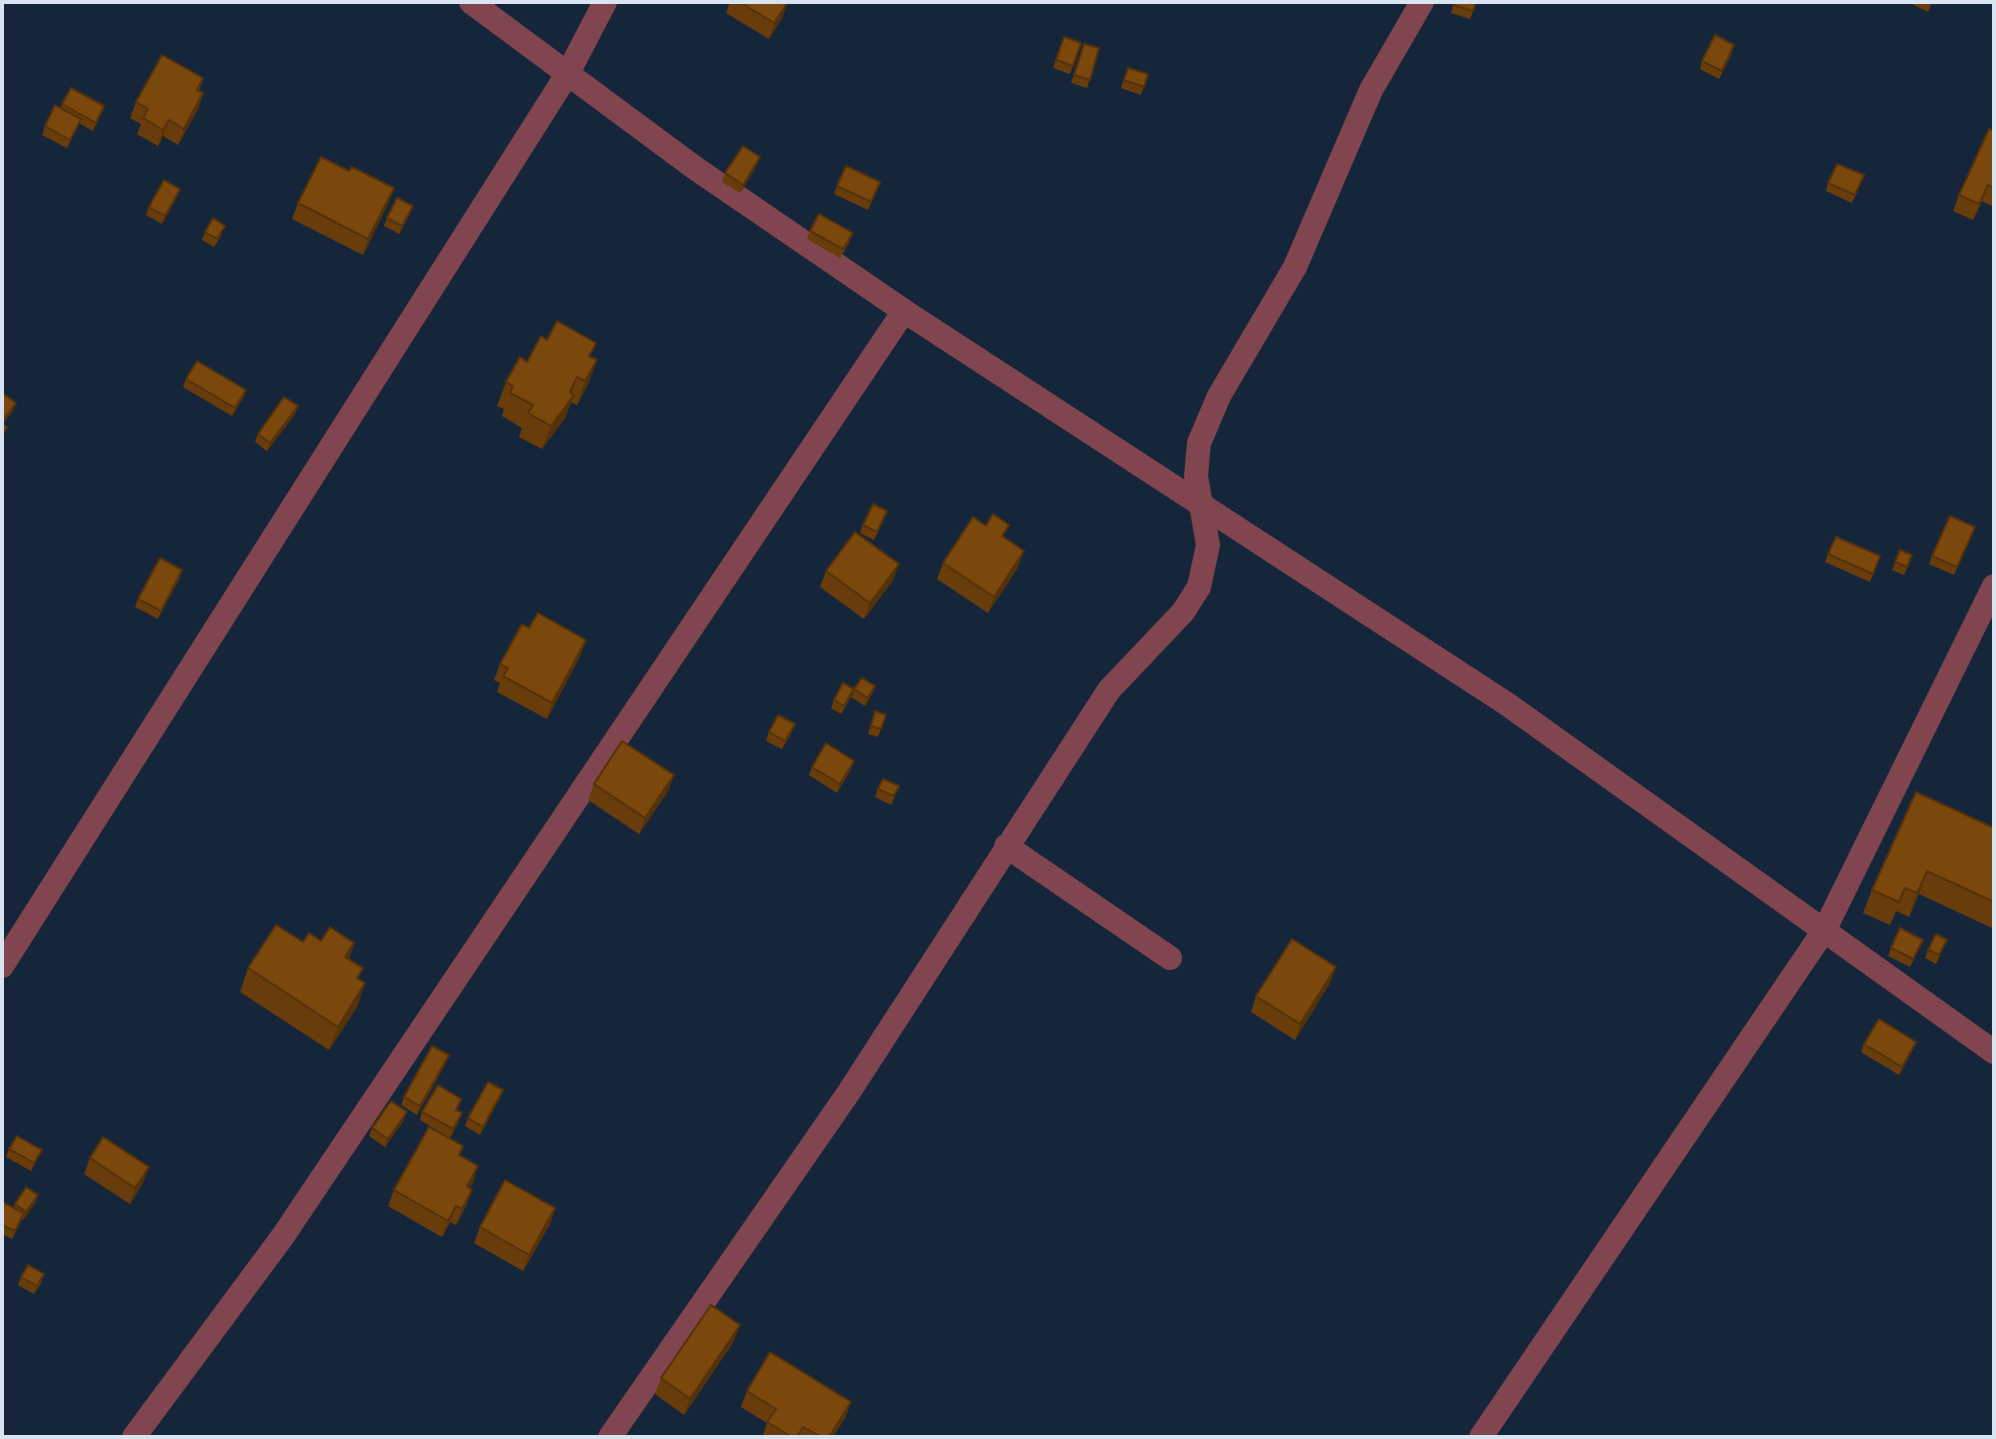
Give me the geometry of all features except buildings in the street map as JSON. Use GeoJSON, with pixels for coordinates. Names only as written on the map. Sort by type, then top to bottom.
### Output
{"type":"FeatureCollection","features":[{"type":"Feature","properties":{"kind":"street"},"geometry":{"type":"LineString","coordinates":[[471,2],[695,168],[904,311],[1507,704],[1994,1052]]}},
{"type":"Feature","properties":{"kind":"street"},"geometry":{"type":"LineString","coordinates":[[2,966],[568,73],[605,2]]}},
{"type":"Feature","properties":{"kind":"street"},"geometry":{"type":"LineString","coordinates":[[610,1437],[849,1092],[1109,690],[1183,612],[1199,587],[1208,545],[1196,476],[1199,443],[1219,396],[1295,267],[1371,90],[1422,2]]}},
{"type":"Feature","properties":{"kind":"street"},"geometry":{"type":"LineString","coordinates":[[134,1437],[283,1236],[904,311]]}},
{"type":"Feature","properties":{"kind":"street"},"geometry":{"type":"LineString","coordinates":[[1481,1437],[1825,929],[1994,586]]}},
{"type":"Feature","properties":{"kind":"street"},"geometry":{"type":"LineString","coordinates":[[1006,846],[1170,958]]}}]}
